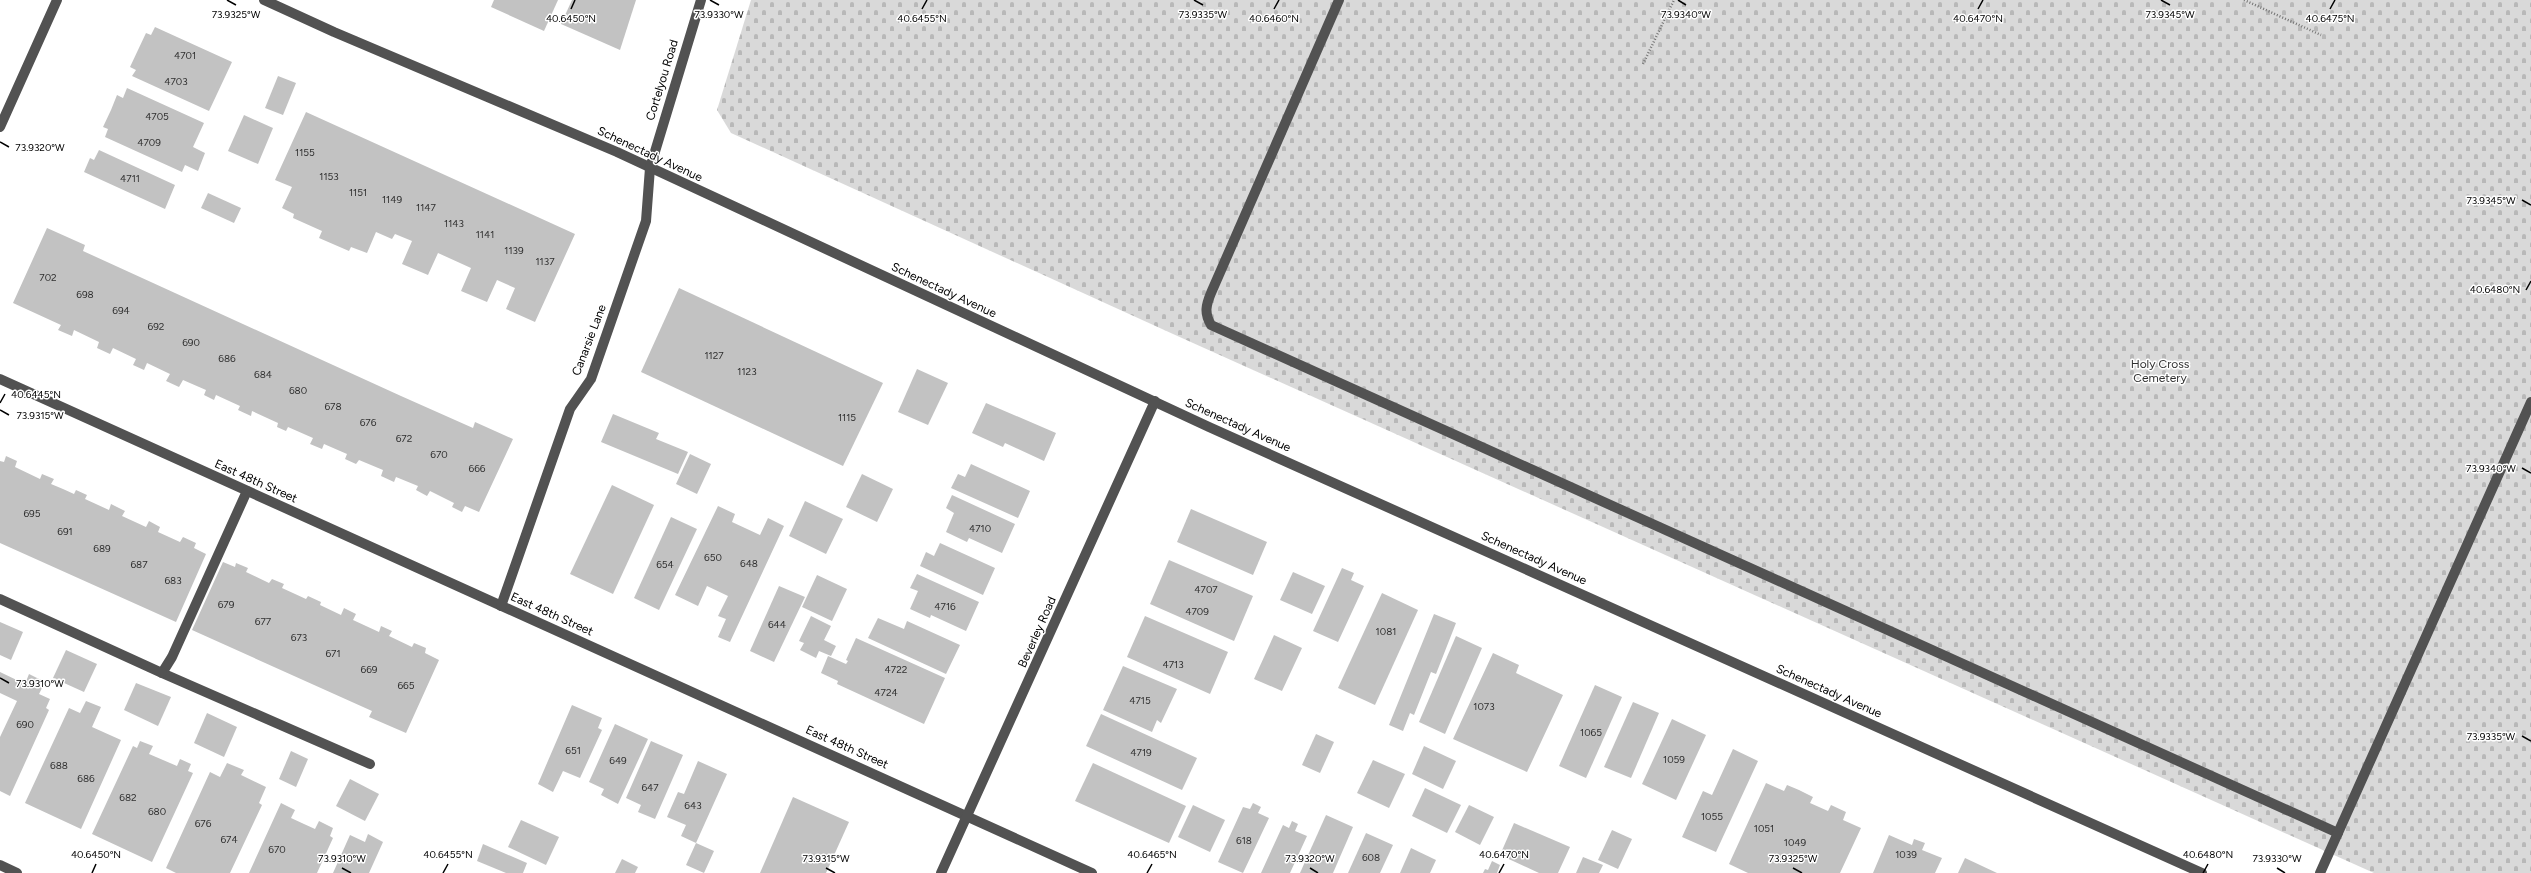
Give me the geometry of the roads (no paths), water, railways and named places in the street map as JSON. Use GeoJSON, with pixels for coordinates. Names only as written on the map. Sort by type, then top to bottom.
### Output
{"type":"FeatureCollection","features":[{"type":"Feature","properties":{"kind":"street"},"geometry":{"type":"LineString","coordinates":[[0,127],[57,0]]}},
{"type":"Feature","properties":{"kind":"street","name":"Schenectady Avenue"},"geometry":{"type":"LineString","coordinates":[[264,0],[650,168],[1155,402],[2202,873]]}},
{"type":"Feature","properties":{"kind":"street","name":"Cortelyou Road"},"geometry":{"type":"LineString","coordinates":[[650,168],[701,0]]}},
{"type":"Feature","properties":{"kind":"street"},"geometry":{"type":"LineString","coordinates":[[1339,0],[1210,293],[1206,306],[1206,316],[1211,325],[2338,833]]}},
{"type":"Feature","properties":{"kind":"street","name":"Canarsie Lane"},"geometry":{"type":"LineString","coordinates":[[502,606],[570,409],[590,379],[646,220],[650,168]]}},
{"type":"Feature","properties":{"kind":"street","name":"East 48th Street"},"geometry":{"type":"LineString","coordinates":[[0,379],[1092,873]]}},
{"type":"Feature","properties":{"kind":"street","name":"Beverley Road"},"geometry":{"type":"LineString","coordinates":[[941,873],[1155,402]]}},
{"type":"Feature","properties":{"kind":"street"},"geometry":{"type":"LineString","coordinates":[[2320,873],[2531,402]]}},
{"type":"Feature","properties":{"kind":"street"},"geometry":{"type":"LineString","coordinates":[[162,673],[172,657],[247,491]]}},
{"type":"Feature","properties":{"kind":"street"},"geometry":{"type":"LineString","coordinates":[[0,599],[162,673],[370,764]]}},
{"type":"Feature","properties":{"kind":"street"},"geometry":{"type":"LineString","coordinates":[[0,865],[17,873]]}},
{"type":"Feature","properties":{"kind":"park label","name":"Holy Cross Cemetery"},"geometry":{"type":"Point","coordinates":[2160,371]}}]}
